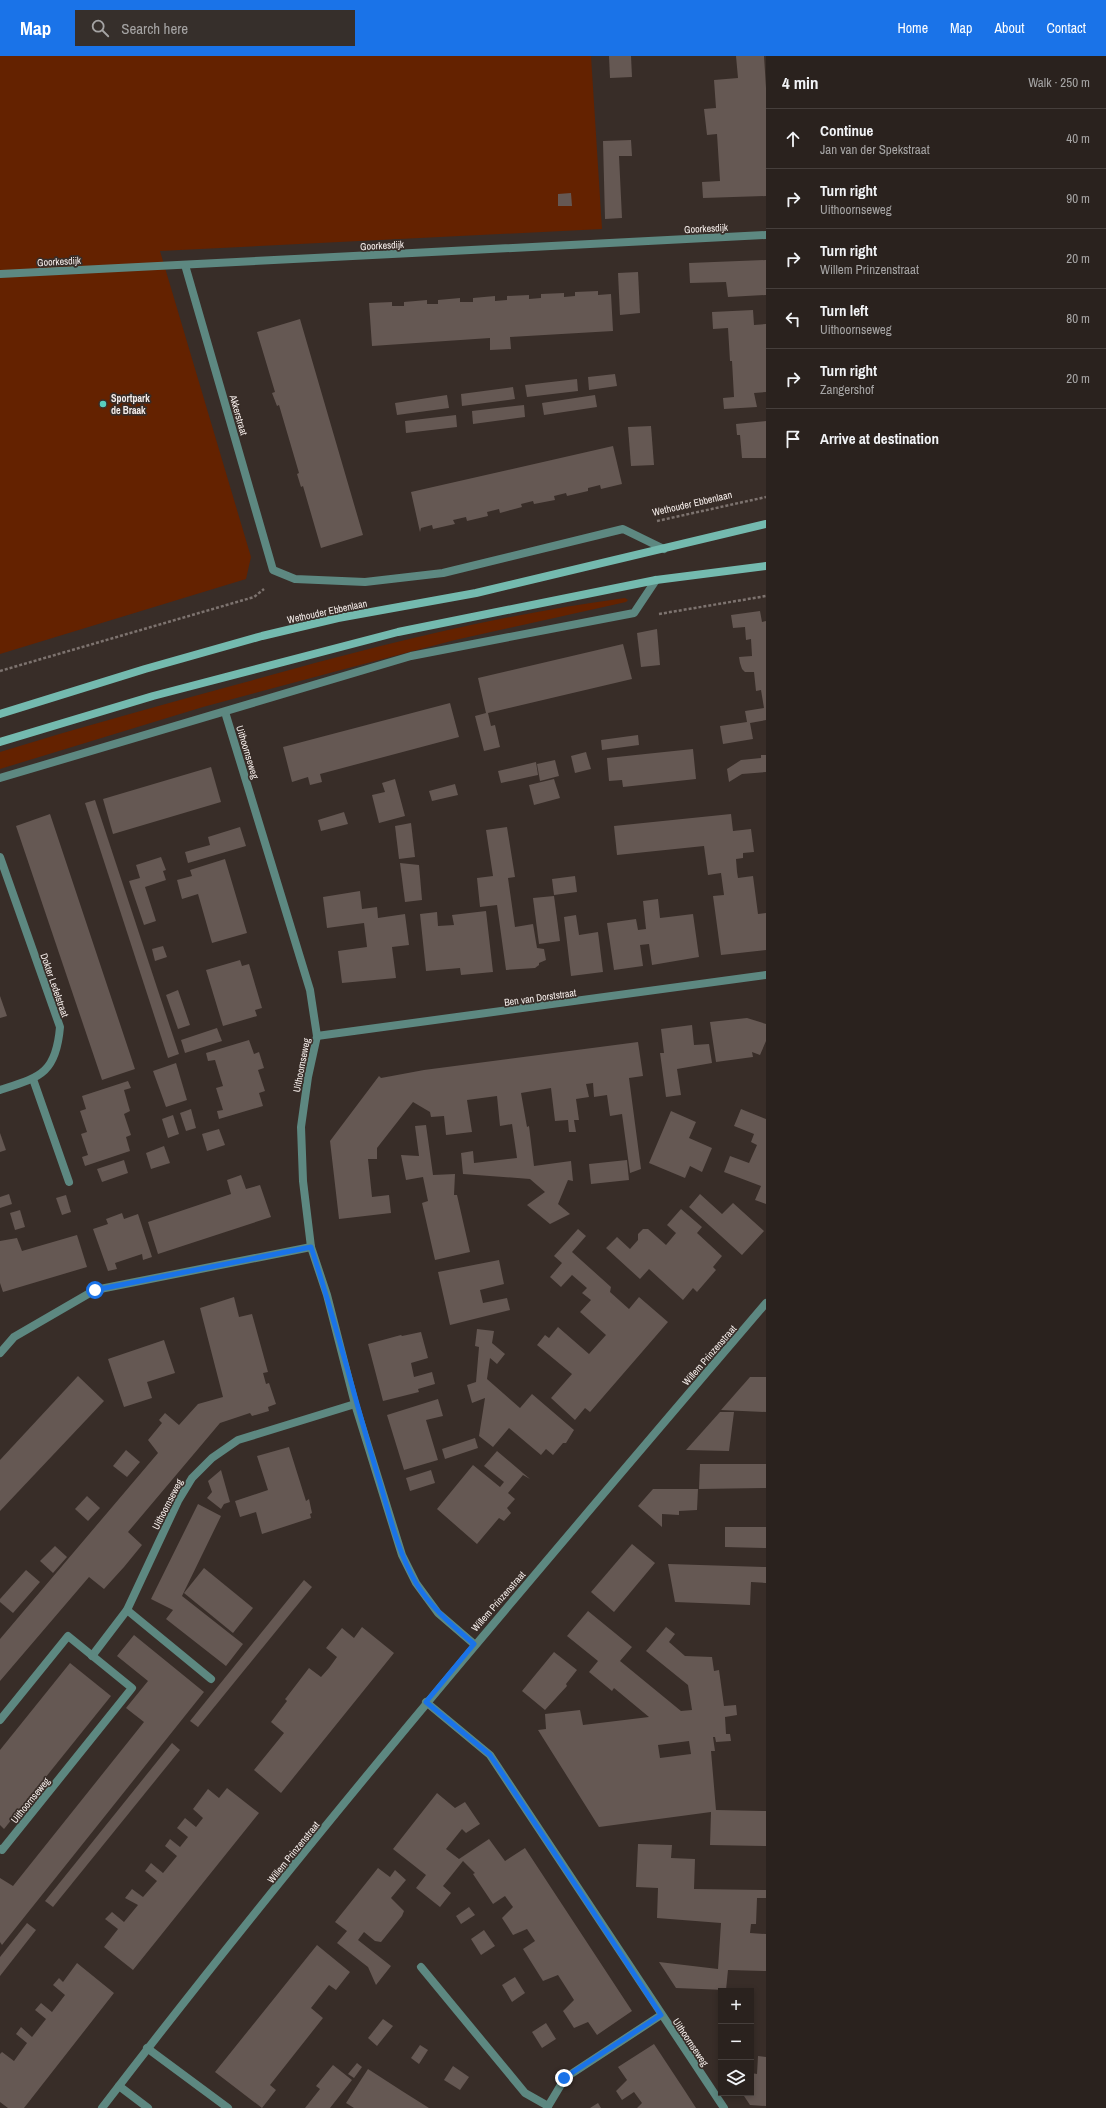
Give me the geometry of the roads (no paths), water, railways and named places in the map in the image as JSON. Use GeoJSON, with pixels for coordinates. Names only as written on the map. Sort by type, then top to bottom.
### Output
{"type":"FeatureCollection","features":[{"type":"Feature","properties":{"kind":"main road","name":"Wethouder Ebbenlaan"},"geometry":{"type":"LineString","coordinates":[[0,714],[145,669],[262,636],[338,618],[476,593],[766,524]]}},
{"type":"Feature","properties":{"kind":"main road"},"geometry":{"type":"LineString","coordinates":[[0,742],[153,696],[398,632],[656,580],[766,566]]}},
{"type":"Feature","properties":{"kind":"street","name":"Goorkesdijk"},"geometry":{"type":"LineString","coordinates":[[0,274],[766,235]]}},
{"type":"Feature","properties":{"kind":"street","name":"Akkerstraat"},"geometry":{"type":"LineString","coordinates":[[185,265],[273,570]]}},
{"type":"Feature","properties":{"kind":"street","name":"Wethouder Ebbenlaan"},"geometry":{"type":"LineString","coordinates":[[273,570],[295,579],[365,582],[443,574],[623,529],[664,549]]}},
{"type":"Feature","properties":{"kind":"street"},"geometry":{"type":"LineString","coordinates":[[0,778],[411,656],[634,613],[656,580]]}},
{"type":"Feature","properties":{"kind":"street","name":"Uithoornseweg"},"geometry":{"type":"LineString","coordinates":[[225,712],[310,990],[317,1036],[308,1077],[301,1127],[303,1181],[311,1247],[327,1296],[356,1404],[402,1555],[416,1583],[438,1614],[474,1644]]}},
{"type":"Feature","properties":{"kind":"street","name":"Dokter Ledelstraat"},"geometry":{"type":"LineString","coordinates":[[0,857],[60,1027],[58,1048],[49,1068],[34,1079],[0,1090]]}},
{"type":"Feature","properties":{"kind":"street","name":"Ben van Dorststraat"},"geometry":{"type":"LineString","coordinates":[[317,1036],[766,975]]}},
{"type":"Feature","properties":{"kind":"street"},"geometry":{"type":"LineString","coordinates":[[34,1079],[69,1182]]}},
{"type":"Feature","properties":{"kind":"street"},"geometry":{"type":"LineString","coordinates":[[0,1354],[14,1337],[95,1290],[311,1247]]}},
{"type":"Feature","properties":{"kind":"street","name":"Willem Prinzenstraat"},"geometry":{"type":"LineString","coordinates":[[102,2108],[147,2048],[426,1702],[766,1303]]}},
{"type":"Feature","properties":{"kind":"street","name":"Uithoornseweg"},"geometry":{"type":"LineString","coordinates":[[92,1656],[127,1610],[178,1501],[192,1478],[212,1458],[238,1440],[356,1404]]}},
{"type":"Feature","properties":{"kind":"street"},"geometry":{"type":"LineString","coordinates":[[127,1610],[211,1679]]}},
{"type":"Feature","properties":{"kind":"street","name":"Uithoornseweg"},"geometry":{"type":"LineString","coordinates":[[0,1720],[68,1636],[132,1688],[2,1850],[0,1849]]}},
{"type":"Feature","properties":{"kind":"street","name":"Uithoornseweg"},"geometry":{"type":"LineString","coordinates":[[426,1702],[490,1755],[724,2108]]}},
{"type":"Feature","properties":{"kind":"street"},"geometry":{"type":"LineString","coordinates":[[421,1966],[525,2093],[547,2107],[564,2078],[661,2015]]}},
{"type":"Feature","properties":{"kind":"street"},"geometry":{"type":"LineString","coordinates":[[147,2048],[228,2108]]}},
{"type":"Feature","properties":{"kind":"street"},"geometry":{"type":"LineString","coordinates":[[119,2086],[148,2108]]}},
{"type":"Feature","properties":{"kind":"place","name":"Sportpark de Braak"},"geometry":{"type":"Point","coordinates":[103,404]}}]}
